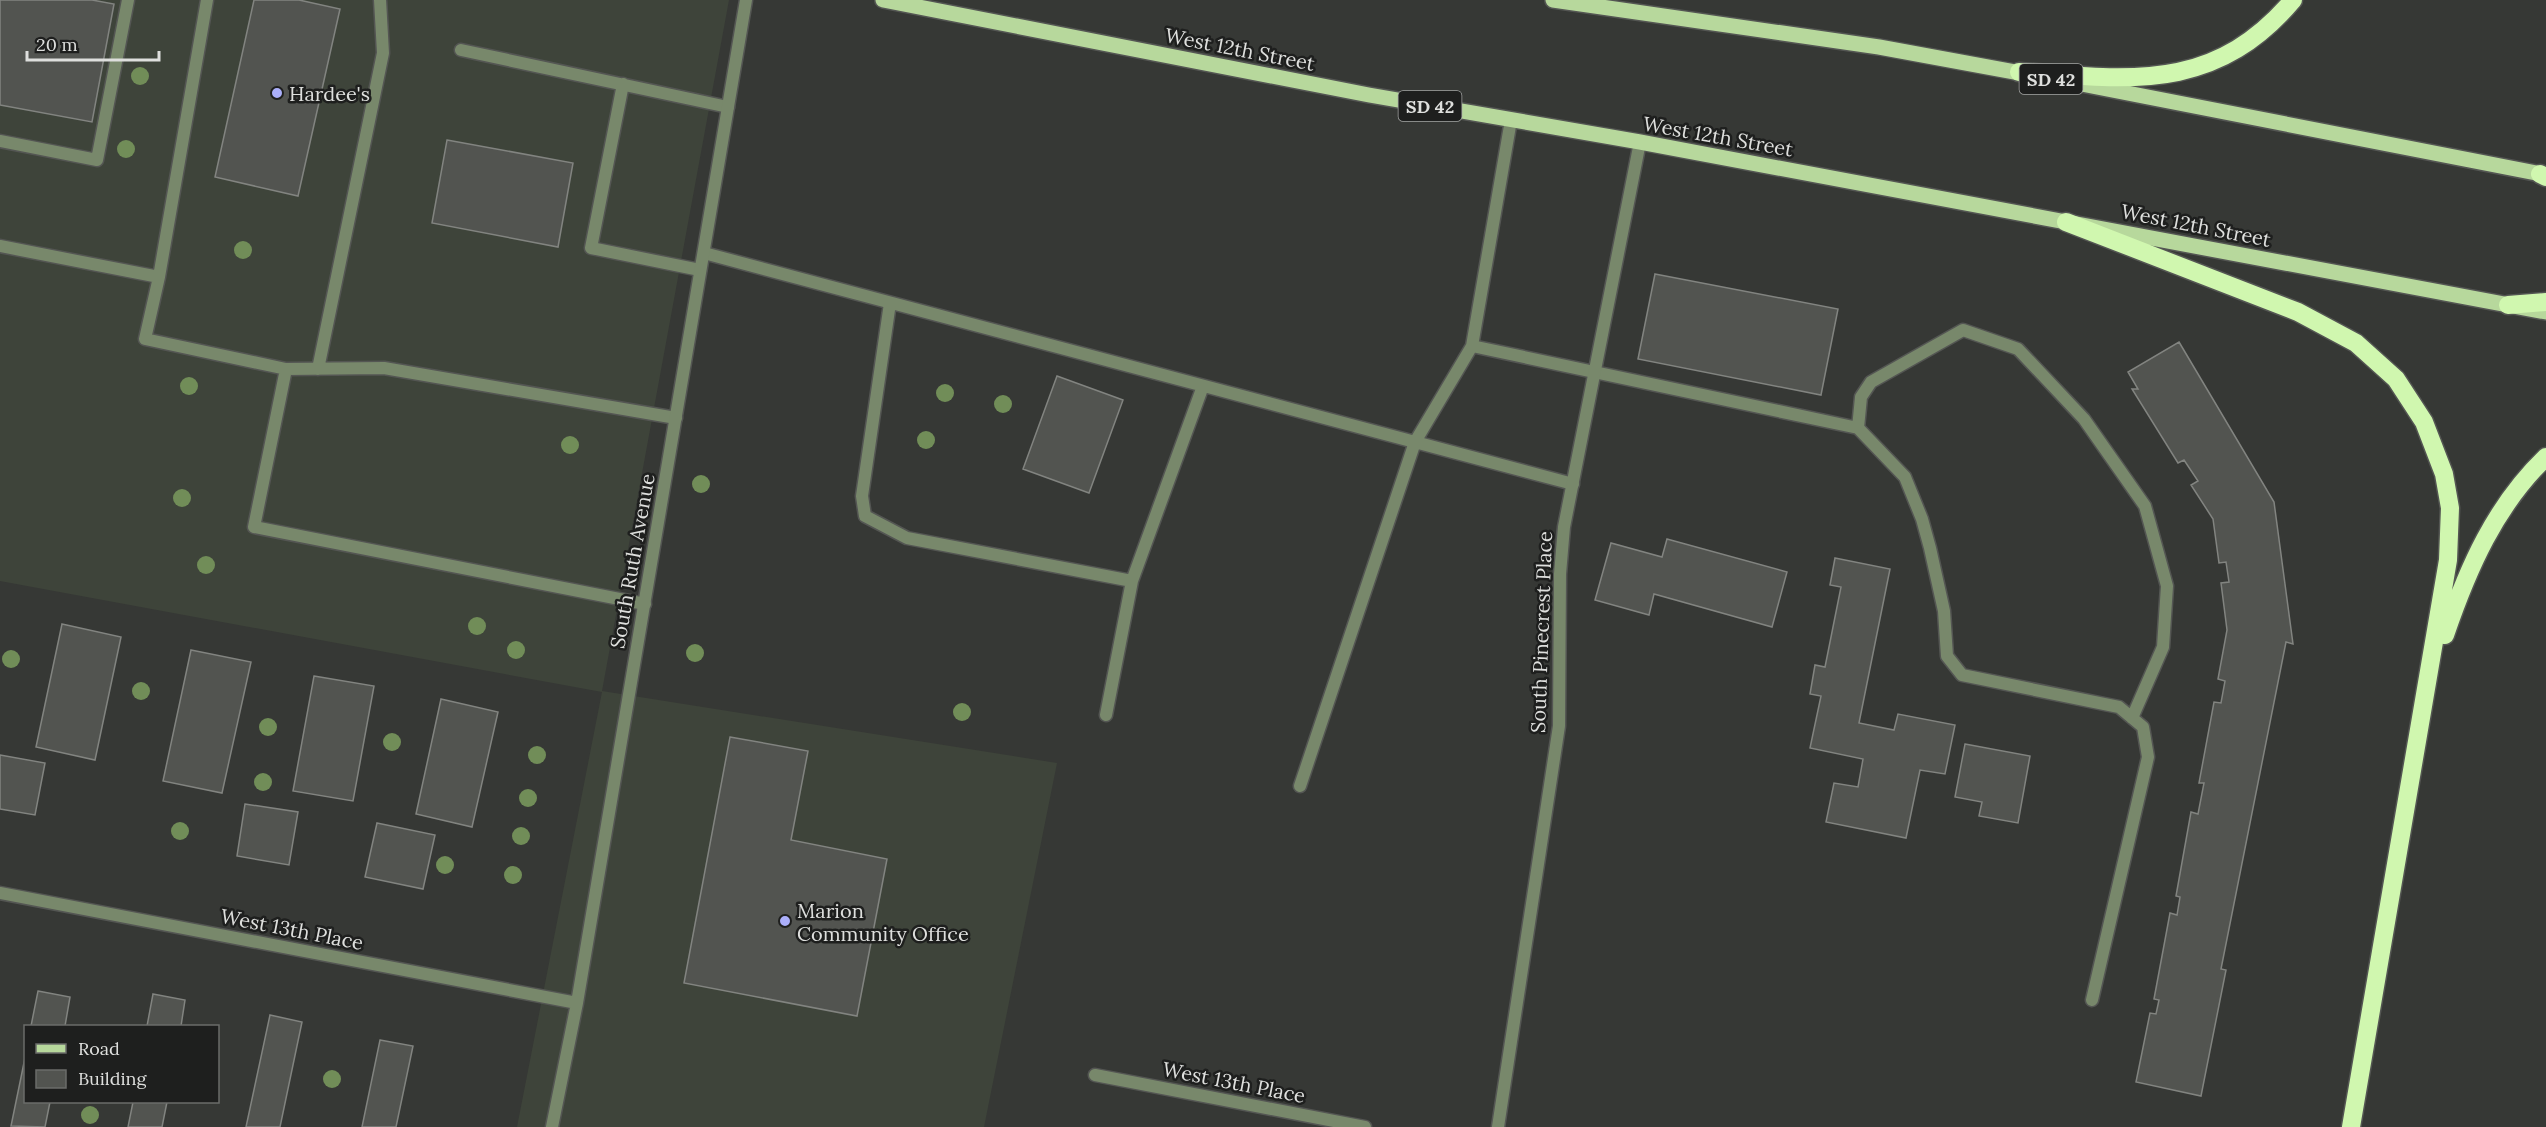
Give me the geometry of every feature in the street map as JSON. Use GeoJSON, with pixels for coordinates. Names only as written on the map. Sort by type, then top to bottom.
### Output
{"type":"FeatureCollection","features":[{"type":"Feature","properties":{"kind":"highway"},"geometry":{"type":"LineString","coordinates":[[2019,72],[2123,78],[2166,75],[2205,64],[2242,47],[2273,24],[2293,0]]}},
{"type":"Feature","properties":{"kind":"highway"},"geometry":{"type":"LineString","coordinates":[[2066,222],[2298,312],[2356,343],[2396,379],[2424,422],[2444,474],[2450,508],[2448,560],[2429,682],[2351,1127]]}},
{"type":"Feature","properties":{"kind":"highway"},"geometry":{"type":"LineString","coordinates":[[2508,305],[2546,302]]}},
{"type":"Feature","properties":{"kind":"highway"},"geometry":{"type":"LineString","coordinates":[[2429,682],[2473,561],[2501,509],[2546,456]]}},
{"type":"Feature","properties":{"kind":"main road","name":"West 12th Street"},"geometry":{"type":"LineString","coordinates":[[883,0],[1369,95],[1640,142],[2546,312]]}},
{"type":"Feature","properties":{"kind":"main road","name":"SD 42"},"geometry":{"type":"LineString","coordinates":[[1553,0],[1879,47],[2019,72],[2544,175]]}},
{"type":"Feature","properties":{"kind":"street"},"geometry":{"type":"LineString","coordinates":[[0,141],[98,160],[128,0]]}},
{"type":"Feature","properties":{"kind":"street"},"geometry":{"type":"LineString","coordinates":[[207,0],[159,277],[145,339],[286,369],[384,368],[676,418]]}},
{"type":"Feature","properties":{"kind":"street"},"geometry":{"type":"LineString","coordinates":[[318,369],[382,53],[380,0]]}},
{"type":"Feature","properties":{"kind":"street","name":"South Ruth Avenue"},"geometry":{"type":"LineString","coordinates":[[552,1127],[577,1003],[746,0]]}},
{"type":"Feature","properties":{"kind":"street"},"geometry":{"type":"LineString","coordinates":[[461,50],[728,107]]}},
{"type":"Feature","properties":{"kind":"street"},"geometry":{"type":"LineString","coordinates":[[623,84],[591,248],[700,270]]}},
{"type":"Feature","properties":{"kind":"street"},"geometry":{"type":"LineString","coordinates":[[1300,786],[1415,442],[1472,346],[1511,120]]}},
{"type":"Feature","properties":{"kind":"street","name":"South Pinecrest Place"},"geometry":{"type":"LineString","coordinates":[[1498,1127],[1558,726],[1560,574],[1564,527],[1640,142]]}},
{"type":"Feature","properties":{"kind":"street"},"geometry":{"type":"LineString","coordinates":[[0,246],[159,277]]}},
{"type":"Feature","properties":{"kind":"street"},"geometry":{"type":"LineString","coordinates":[[704,253],[1573,484]]}},
{"type":"Feature","properties":{"kind":"street"},"geometry":{"type":"LineString","coordinates":[[890,303],[862,496],[865,516],[907,538],[1132,581]]}},
{"type":"Feature","properties":{"kind":"street"},"geometry":{"type":"LineString","coordinates":[[1858,428],[1861,397],[1871,382],[1963,330],[2018,350],[2055,388],[2084,419],[2145,506],[2168,586],[2163,647],[2132,718]]}},
{"type":"Feature","properties":{"kind":"street"},"geometry":{"type":"LineString","coordinates":[[1472,346],[1858,428],[1905,477],[1922,519],[1932,558],[1944,611],[1947,656],[1962,675],[2119,707],[2143,727],[2148,757],[2092,1000]]}},
{"type":"Feature","properties":{"kind":"street"},"geometry":{"type":"LineString","coordinates":[[286,369],[254,527],[645,604]]}},
{"type":"Feature","properties":{"kind":"street"},"geometry":{"type":"LineString","coordinates":[[1106,716],[1132,581],[1203,386]]}},
{"type":"Feature","properties":{"kind":"street","name":"West 13th Place"},"geometry":{"type":"LineString","coordinates":[[0,893],[577,1003]]}},
{"type":"Feature","properties":{"kind":"street","name":"West 13th Place"},"geometry":{"type":"LineString","coordinates":[[1095,1075],[1365,1127]]}},
{"type":"Feature","properties":{"kind":"shaded area"},"geometry":{"type":"Polygon","coordinates":[[[0,0],[729,0],[602,691],[1057,763],[984,1127],[517,1127],[602,692],[0,581],[0,0]]]}},
{"type":"Feature","properties":{"kind":"building"},"geometry":{"type":"Polygon","coordinates":[[[0,0],[92,0],[114,4],[92,122],[0,105],[0,0]]]}},
{"type":"Feature","properties":{"kind":"building","name":"Hardee's"},"geometry":{"type":"Polygon","coordinates":[[[254,0],[299,0],[340,9],[298,196],[215,177],[254,0]]]}},
{"type":"Feature","properties":{"kind":"building"},"geometry":{"type":"Polygon","coordinates":[[[447,140],[573,163],[558,247],[432,223],[447,140]]]}},
{"type":"Feature","properties":{"kind":"building"},"geometry":{"type":"Polygon","coordinates":[[[1655,274],[1838,309],[1821,395],[1638,359],[1655,274]]]}},
{"type":"Feature","properties":{"kind":"building"},"geometry":{"type":"Polygon","coordinates":[[[2179,342],[2274,502],[2293,644],[2286,642],[2221,969],[2226,970],[2201,1096],[2136,1082],[2150,1013],[2156,1014],[2159,1000],[2154,999],[2170,913],[2177,915],[2180,897],[2176,896],[2191,812],[2198,814],[2204,783],[2199,783],[2214,702],[2221,703],[2225,681],[2218,679],[2227,630],[2221,583],[2229,582],[2226,562],[2219,563],[2213,519],[2191,485],[2198,481],[2184,460],[2178,463],[2132,389],[2138,389],[2128,372],[2179,342]]]}},
{"type":"Feature","properties":{"kind":"building"},"geometry":{"type":"Polygon","coordinates":[[[1057,376],[1123,400],[1089,493],[1023,469],[1057,376]]]}},
{"type":"Feature","properties":{"kind":"building"},"geometry":{"type":"Polygon","coordinates":[[[1667,539],[1787,572],[1772,627],[1654,594],[1649,615],[1595,600],[1611,543],[1662,557],[1667,539]]]}},
{"type":"Feature","properties":{"kind":"building"},"geometry":{"type":"Polygon","coordinates":[[[1835,558],[1890,569],[1859,723],[1894,730],[1898,714],[1955,725],[1945,774],[1920,770],[1906,838],[1826,822],[1834,783],[1858,787],[1863,759],[1810,748],[1821,696],[1810,694],[1815,665],[1825,667],[1841,587],[1830,585],[1835,558]]]}},
{"type":"Feature","properties":{"kind":"building"},"geometry":{"type":"Polygon","coordinates":[[[62,624],[121,637],[95,760],[36,747],[62,624]]]}},
{"type":"Feature","properties":{"kind":"building"},"geometry":{"type":"Polygon","coordinates":[[[191,650],[251,662],[222,793],[163,781],[191,650]]]}},
{"type":"Feature","properties":{"kind":"building"},"geometry":{"type":"Polygon","coordinates":[[[314,676],[374,686],[353,801],[293,791],[314,676]]]}},
{"type":"Feature","properties":{"kind":"building"},"geometry":{"type":"Polygon","coordinates":[[[441,699],[498,712],[472,827],[416,814],[441,699]]]}},
{"type":"Feature","properties":{"kind":"building","name":"Marion Community Office"},"geometry":{"type":"Polygon","coordinates":[[[730,737],[808,751],[791,840],[887,859],[857,1016],[684,983],[730,737]]]}},
{"type":"Feature","properties":{"kind":"building"},"geometry":{"type":"Polygon","coordinates":[[[1965,744],[2030,756],[2018,823],[1979,816],[1982,802],[1955,797],[1965,744]]]}},
{"type":"Feature","properties":{"kind":"building"},"geometry":{"type":"Polygon","coordinates":[[[0,755],[45,763],[35,815],[0,809],[0,755]]]}},
{"type":"Feature","properties":{"kind":"building"},"geometry":{"type":"Polygon","coordinates":[[[245,804],[298,812],[289,865],[237,856],[245,804]]]}},
{"type":"Feature","properties":{"kind":"building"},"geometry":{"type":"Polygon","coordinates":[[[377,823],[435,835],[423,889],[365,877],[377,823]]]}},
{"type":"Feature","properties":{"kind":"building"},"geometry":{"type":"Polygon","coordinates":[[[38,991],[70,997],[65,1025],[31,1025],[38,991]]]}},
{"type":"Feature","properties":{"kind":"building"},"geometry":{"type":"Polygon","coordinates":[[[153,994],[185,1000],[181,1025],[147,1025],[153,994]]]}},
{"type":"Feature","properties":{"kind":"building"},"geometry":{"type":"Polygon","coordinates":[[[270,1015],[302,1022],[280,1127],[246,1127],[270,1015]]]}},
{"type":"Feature","properties":{"kind":"building"},"geometry":{"type":"Polygon","coordinates":[[[380,1040],[413,1046],[396,1127],[362,1127],[380,1040]]]}},
{"type":"Feature","properties":{"kind":"building"},"geometry":{"type":"Polygon","coordinates":[[[24,1063],[24,1103],[50,1103],[45,1127],[11,1126],[24,1063]]]}},
{"type":"Feature","properties":{"kind":"building"},"geometry":{"type":"Polygon","coordinates":[[[133,1103],[167,1103],[162,1127],[128,1127],[133,1103]]]}},
{"type":"Feature","properties":{"kind":"place","name":"Hardee's"},"geometry":{"type":"Point","coordinates":[277,93]}},
{"type":"Feature","properties":{"kind":"place","name":"Marion Community Office"},"geometry":{"type":"Point","coordinates":[785,921]}}]}
